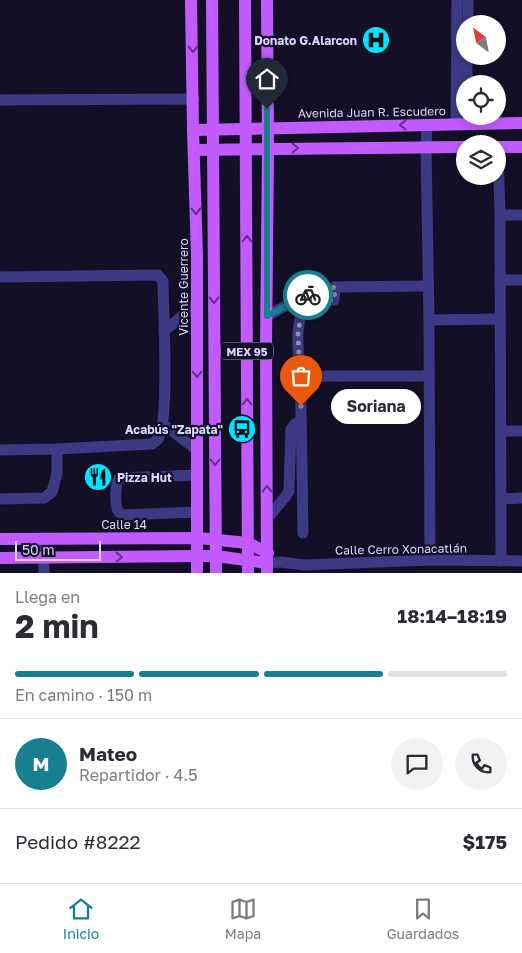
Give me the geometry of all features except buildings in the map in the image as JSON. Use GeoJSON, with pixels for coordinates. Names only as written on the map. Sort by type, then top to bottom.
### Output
{"type":"FeatureCollection","features":[{"type":"Feature","properties":{"kind":"main road","name":"Vicente Guerrero"},"geometry":{"type":"LineString","coordinates":[[192,0],[197,304],[197,573]]}},
{"type":"Feature","properties":{"kind":"main road","name":"MEX 95"},"geometry":{"type":"LineString","coordinates":[[212,0],[216,573]]}},
{"type":"Feature","properties":{"kind":"main road","name":"MEX 95"},"geometry":{"type":"LineString","coordinates":[[245,0],[248,566]]}},
{"type":"Feature","properties":{"kind":"main road"},"geometry":{"type":"LineString","coordinates":[[267,0],[267,563]]}},
{"type":"Feature","properties":{"kind":"main road","name":"Avenida Juan R. Escudero"},"geometry":{"type":"LineString","coordinates":[[193,130],[428,125],[456,122]]}},
{"type":"Feature","properties":{"kind":"main road","name":"Avenida Juan R. Escudero"},"geometry":{"type":"LineString","coordinates":[[506,122],[522,123]]}},
{"type":"Feature","properties":{"kind":"main road"},"geometry":{"type":"LineString","coordinates":[[194,150],[456,147]]}},
{"type":"Feature","properties":{"kind":"main road"},"geometry":{"type":"LineString","coordinates":[[506,147],[522,147]]}},
{"type":"Feature","properties":{"kind":"main road","name":"Calle 14"},"geometry":{"type":"LineString","coordinates":[[0,538],[198,538],[248,544]]}},
{"type":"Feature","properties":{"kind":"main road","name":"Calle Cerro Xonacatlán"},"geometry":{"type":"LineString","coordinates":[[248,544],[267,563]]}},
{"type":"Feature","properties":{"kind":"main road"},"geometry":{"type":"LineString","coordinates":[[0,558],[216,556],[248,566]]}},
{"type":"Feature","properties":{"kind":"main road","name":"Calle Cerro Xonacatlán"},"geometry":{"type":"LineString","coordinates":[[248,566],[267,563]]}},
{"type":"Feature","properties":{"kind":"street"},"geometry":{"type":"LineString","coordinates":[[456,0],[460,75]]}},
{"type":"Feature","properties":{"kind":"street"},"geometry":{"type":"LineString","coordinates":[[468,0],[468,15]]}},
{"type":"Feature","properties":{"kind":"street"},"geometry":{"type":"LineString","coordinates":[[0,100],[194,99]]}},
{"type":"Feature","properties":{"kind":"street"},"geometry":{"type":"LineString","coordinates":[[428,125],[426,147],[430,560]]}},
{"type":"Feature","properties":{"kind":"street"},"geometry":{"type":"LineString","coordinates":[[499,185],[501,561]]}},
{"type":"Feature","properties":{"kind":"street"},"geometry":{"type":"LineString","coordinates":[[500,215],[522,215]]}},
{"type":"Feature","properties":{"kind":"street"},"geometry":{"type":"LineString","coordinates":[[0,277],[158,275],[163,281],[165,394],[163,424],[159,439],[152,444],[0,450]]}},
{"type":"Feature","properties":{"kind":"street"},"geometry":{"type":"LineString","coordinates":[[500,280],[522,280]]}},
{"type":"Feature","properties":{"kind":"street"},"geometry":{"type":"LineString","coordinates":[[267,316],[312,293],[335,287],[428,286]]}},
{"type":"Feature","properties":{"kind":"street"},"geometry":{"type":"LineString","coordinates":[[303,533],[298,333],[301,316],[308,306],[318,302],[334,300],[335,287]]}},
{"type":"Feature","properties":{"kind":"street"},"geometry":{"type":"LineString","coordinates":[[164,331],[197,304]]}},
{"type":"Feature","properties":{"kind":"street"},"geometry":{"type":"LineString","coordinates":[[429,320],[500,319]]}},
{"type":"Feature","properties":{"kind":"street"},"geometry":{"type":"LineString","coordinates":[[300,378],[328,376],[429,376]]}},
{"type":"Feature","properties":{"kind":"street"},"geometry":{"type":"LineString","coordinates":[[268,519],[288,493],[291,429],[301,420]]}},
{"type":"Feature","properties":{"kind":"street"},"geometry":{"type":"LineString","coordinates":[[163,424],[197,450]]}},
{"type":"Feature","properties":{"kind":"street"},"geometry":{"type":"LineString","coordinates":[[501,431],[522,431]]}},
{"type":"Feature","properties":{"kind":"street"},"geometry":{"type":"LineString","coordinates":[[0,499],[44,498],[52,492],[57,473],[57,449]]}},
{"type":"Feature","properties":{"kind":"street"},"geometry":{"type":"LineString","coordinates":[[198,475],[119,478],[115,484],[117,508],[124,515],[198,512]]}},
{"type":"Feature","properties":{"kind":"street"},"geometry":{"type":"LineString","coordinates":[[501,500],[522,498]]}},
{"type":"Feature","properties":{"kind":"street"},"geometry":{"type":"LineString","coordinates":[[43,538],[44,573]]}},
{"type":"Feature","properties":{"kind":"street","name":"Calle Cerro Xonacatlán"},"geometry":{"type":"LineString","coordinates":[[267,563],[281,562],[304,565],[384,568],[430,560],[522,561]]}},
{"type":"Feature","properties":{"kind":"way so far"},"geometry":{"type":"LineString","coordinates":[[301,406],[298,333],[301,316],[308,306],[318,302],[334,300],[335,287],[308,295]]}},
{"type":"Feature","properties":{"kind":"place","name":"Donato G.Alarcon"},"geometry":{"type":"Point","coordinates":[376,40]}},
{"type":"Feature","properties":{"kind":"place","name":"Soriana"},"geometry":{"type":"Point","coordinates":[301,406]}},
{"type":"Feature","properties":{"kind":"place","name":"Acabús \"Zapata\""},"geometry":{"type":"Point","coordinates":[242,429]}},
{"type":"Feature","properties":{"kind":"place","name":"Pizza Hut"},"geometry":{"type":"Point","coordinates":[98,477]}},
{"type":"Feature","properties":{"kind":"route"},"geometry":{"type":"LineString","coordinates":[[267,109],[267,316],[308,295]]}}]}
